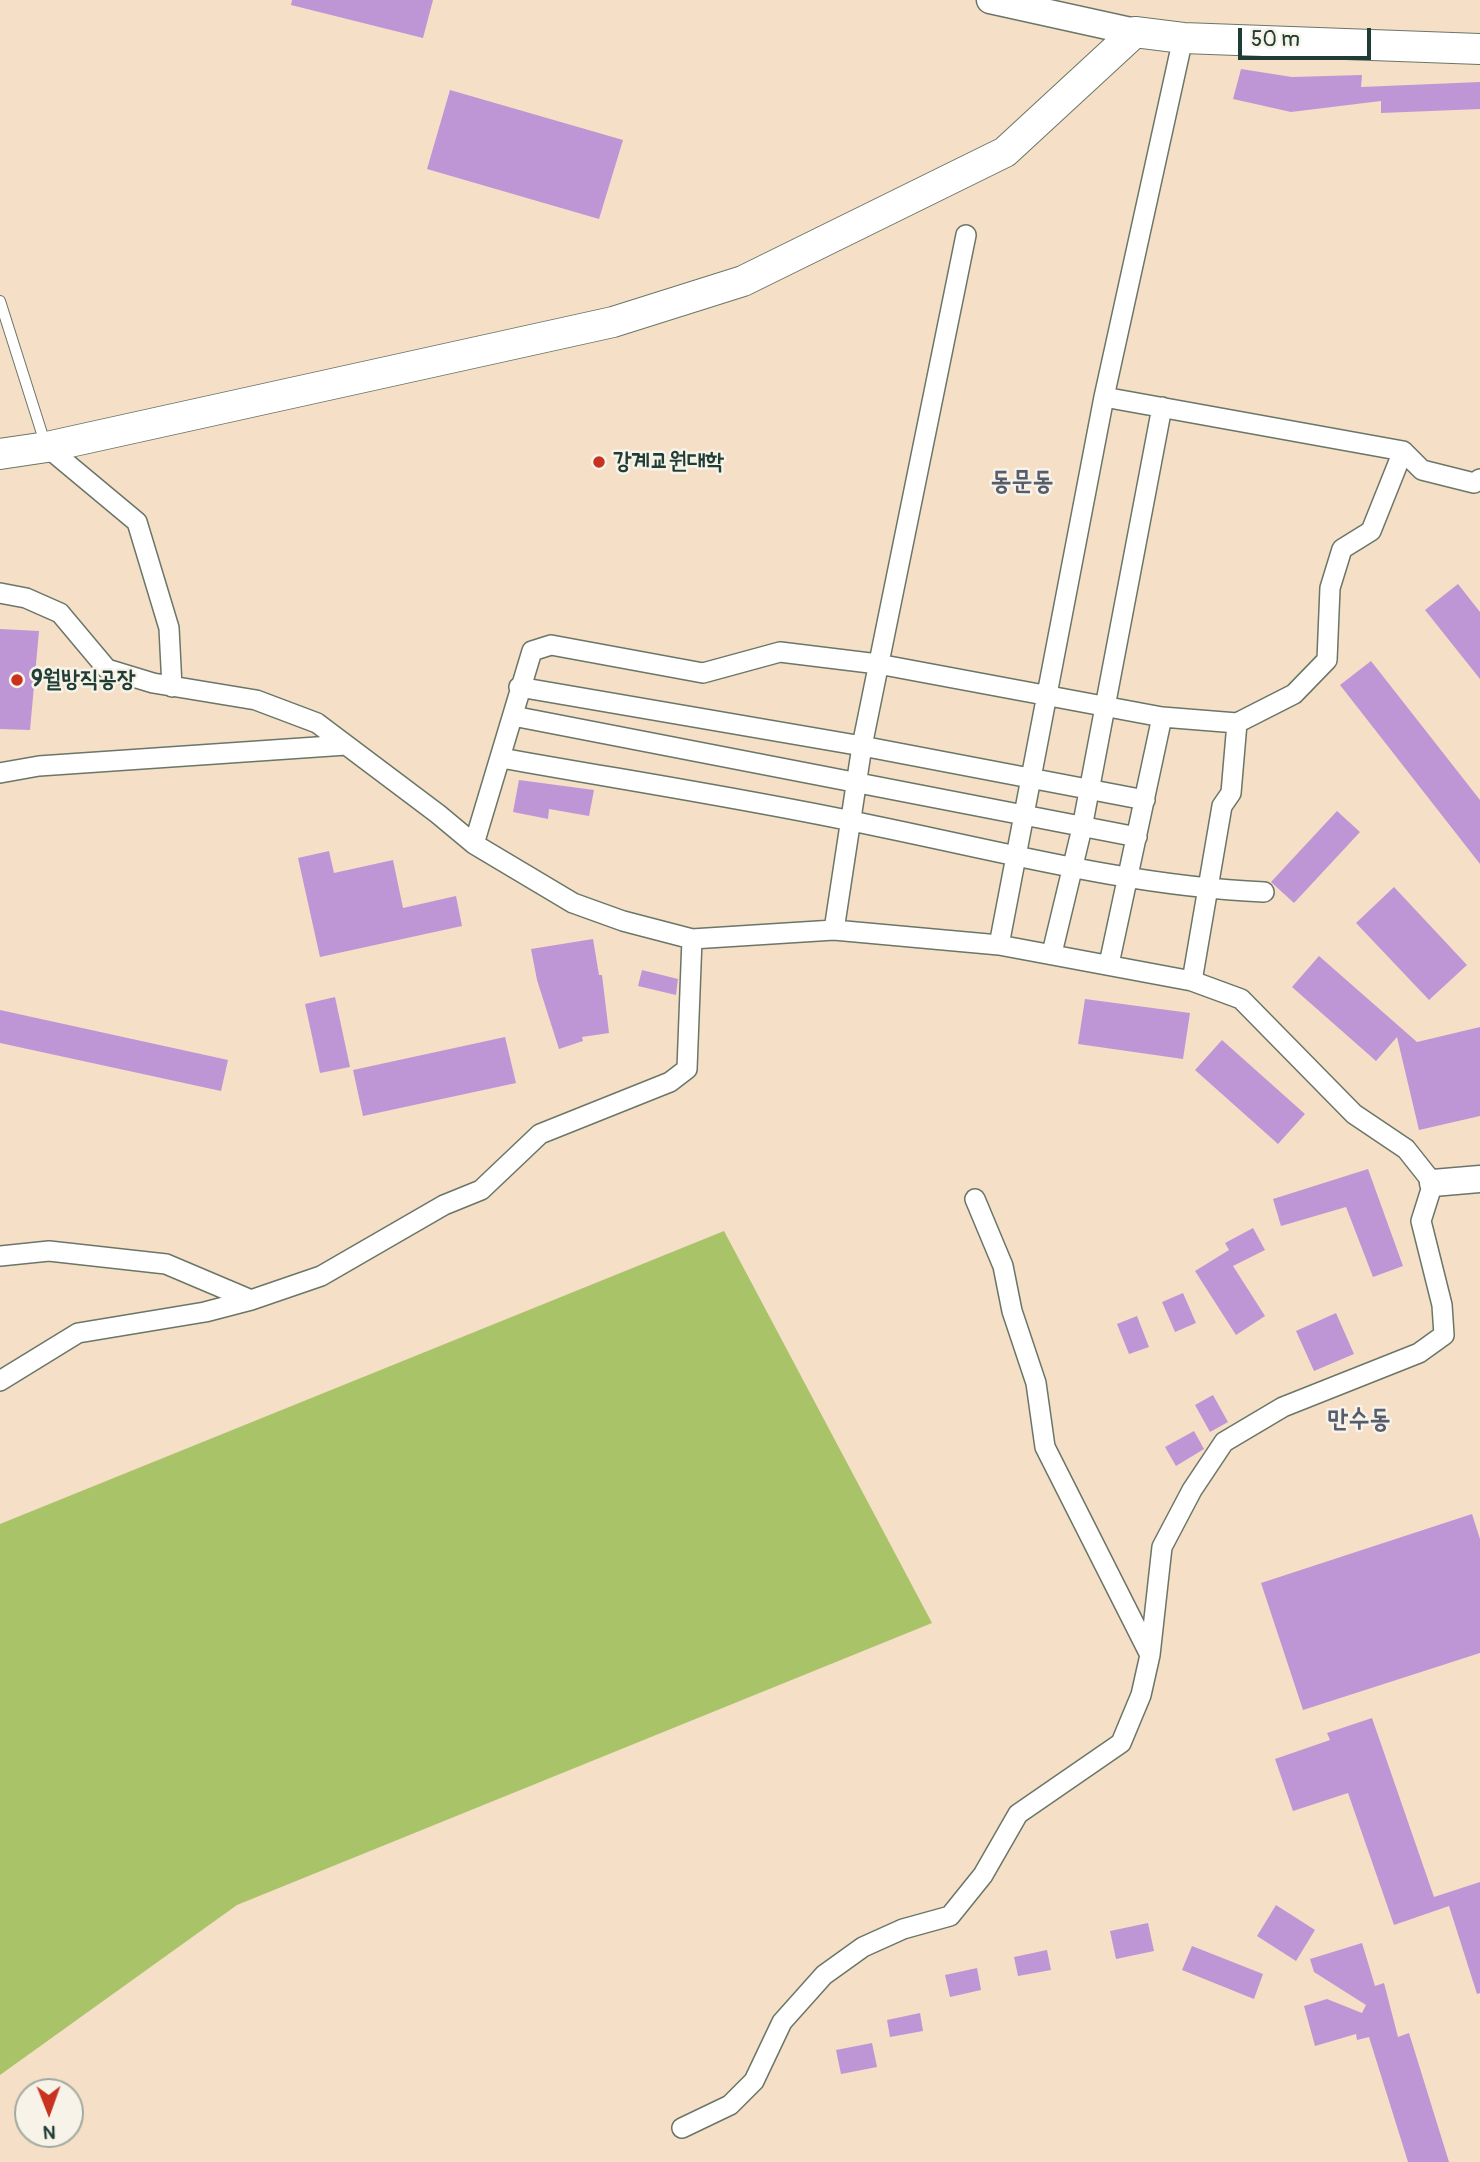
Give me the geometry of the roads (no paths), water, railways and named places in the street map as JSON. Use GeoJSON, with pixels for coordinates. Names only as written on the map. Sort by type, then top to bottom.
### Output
{"type":"FeatureCollection","features":[{"type":"Feature","properties":{"kind":"main road"},"geometry":{"type":"LineString","coordinates":[[0,454],[47,447],[613,321],[743,281],[1004,152],[1135,32],[1183,38],[1480,49]]}},
{"type":"Feature","properties":{"kind":"street"},"geometry":{"type":"LineString","coordinates":[[990,0],[1135,32]]}},
{"type":"Feature","properties":{"kind":"street"},"geometry":{"type":"LineString","coordinates":[[999,946],[1022,814],[1048,694],[1104,397],[1183,38]]}},
{"type":"Feature","properties":{"kind":"street"},"geometry":{"type":"LineString","coordinates":[[834,930],[862,746],[966,235]]}},
{"type":"Feature","properties":{"kind":"street"},"geometry":{"type":"LineString","coordinates":[[1104,397],[1403,451],[1422,470],[1474,484],[1480,480]]}},
{"type":"Feature","properties":{"kind":"street"},"geometry":{"type":"LineString","coordinates":[[1052,953],[1082,828],[1103,704],[1162,407]]}},
{"type":"Feature","properties":{"kind":"street"},"geometry":{"type":"LineString","coordinates":[[47,447],[137,522],[169,628],[172,687]]}},
{"type":"Feature","properties":{"kind":"street"},"geometry":{"type":"LineString","coordinates":[[474,844],[532,651],[551,645],[704,673],[780,652],[878,664],[1162,717],[1237,723],[1294,694],[1327,660],[1330,588],[1342,549],[1371,531],[1403,451]]}},
{"type":"Feature","properties":{"kind":"street"},"geometry":{"type":"LineString","coordinates":[[0,593],[26,597],[61,613],[107,669],[172,687],[256,699],[317,723],[474,844],[573,903],[623,921],[692,939],[834,930],[999,946],[1052,953],[1192,981],[1241,999],[1354,1114],[1406,1149],[1433,1184]]}},
{"type":"Feature","properties":{"kind":"street"},"geometry":{"type":"LineString","coordinates":[[519,687],[862,746],[1145,800]]}},
{"type":"Feature","properties":{"kind":"street"},"geometry":{"type":"LineString","coordinates":[[513,716],[1137,837]]}},
{"type":"Feature","properties":{"kind":"street"},"geometry":{"type":"LineString","coordinates":[[1109,964],[1162,717]]}},
{"type":"Feature","properties":{"kind":"street"},"geometry":{"type":"LineString","coordinates":[[1192,981],[1222,806],[1231,793],[1237,723]]}},
{"type":"Feature","properties":{"kind":"street"},"geometry":{"type":"LineString","coordinates":[[0,773],[39,766],[346,745]]}},
{"type":"Feature","properties":{"kind":"street"},"geometry":{"type":"LineString","coordinates":[[501,758],[851,821],[1128,878],[1208,890],[1264,892]]}},
{"type":"Feature","properties":{"kind":"street"},"geometry":{"type":"LineString","coordinates":[[0,1381],[78,1333],[205,1311],[251,1300],[321,1276],[432,1212],[481,1190],[540,1134],[670,1082],[687,1069],[692,939]]}},
{"type":"Feature","properties":{"kind":"street"},"geometry":{"type":"LineString","coordinates":[[1433,1184],[1480,1179]]}},
{"type":"Feature","properties":{"kind":"street"},"geometry":{"type":"LineString","coordinates":[[682,2127],[730,2105],[754,2081],[782,2022],[824,1975],[863,1947],[903,1929],[950,1916],[983,1875],[1018,1814],[1121,1743],[1141,1695],[1150,1655],[1162,1547],[1192,1490],[1224,1442],[1283,1407],[1419,1353],[1444,1335],[1442,1305],[1421,1221],[1433,1184]]}},
{"type":"Feature","properties":{"kind":"street"},"geometry":{"type":"LineString","coordinates":[[975,1199],[1003,1266],[1012,1311],[1036,1383],[1045,1447],[1150,1655]]}},
{"type":"Feature","properties":{"kind":"street"},"geometry":{"type":"LineString","coordinates":[[0,1256],[49,1251],[166,1264],[251,1300]]}},
{"type":"Feature","properties":{"kind":"lane"},"geometry":{"type":"LineString","coordinates":[[0,300],[47,447]]}},
{"type":"Feature","properties":{"kind":"place","name":"강계교원대학"},"geometry":{"type":"Point","coordinates":[599,462]}},
{"type":"Feature","properties":{"kind":"place","name":"9월방직공장"},"geometry":{"type":"Point","coordinates":[17,680]}},
{"type":"Feature","properties":{"kind":"district","name":"동문동"},"geometry":{"type":"Point","coordinates":[1022,482]}},
{"type":"Feature","properties":{"kind":"district","name":"만수동"},"geometry":{"type":"Point","coordinates":[1359,1420]}}]}
